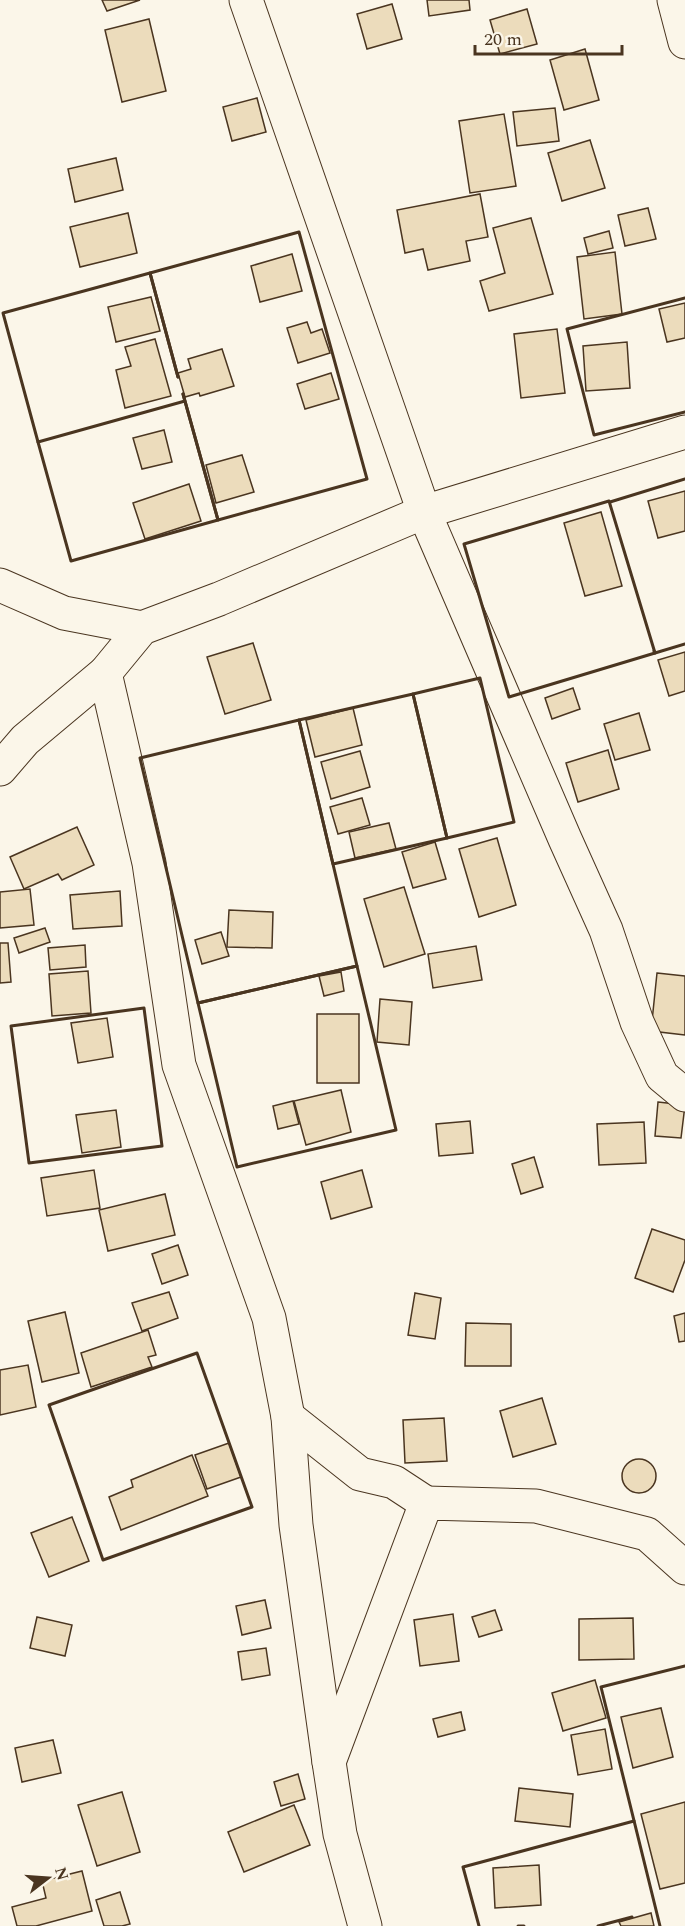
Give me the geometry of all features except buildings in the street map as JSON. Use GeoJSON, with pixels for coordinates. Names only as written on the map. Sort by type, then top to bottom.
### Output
{"type":"FeatureCollection","features":[{"type":"Feature","properties":{"kind":"street"},"geometry":{"type":"LineString","coordinates":[[246,0],[424,512],[606,930],[637,1022],[662,1076],[685,1095]]}},
{"type":"Feature","properties":{"kind":"street"},"geometry":{"type":"LineString","coordinates":[[674,0],[685,42]]}},
{"type":"Feature","properties":{"kind":"street"},"geometry":{"type":"LineString","coordinates":[[0,769],[25,740],[105,673],[142,628],[424,512],[685,432]]}},
{"type":"Feature","properties":{"kind":"street"},"geometry":{"type":"LineString","coordinates":[[0,585],[64,613],[142,628]]}},
{"type":"Feature","properties":{"kind":"street"},"geometry":{"type":"LineString","coordinates":[[105,673],[148,863],[179,1065],[269,1318],[288,1417],[296,1525],[340,1834],[365,1926]]}},
{"type":"Feature","properties":{"kind":"street"},"geometry":{"type":"LineString","coordinates":[[288,1417],[360,1474],[394,1482],[426,1503],[536,1506],[647,1533],[685,1568]]}},
{"type":"Feature","properties":{"kind":"street"},"geometry":{"type":"LineString","coordinates":[[329,1762],[426,1503]]}},
{"type":"Feature","properties":{"kind":"wall"},"geometry":{"type":"LineString","coordinates":[[178,377],[150,273],[299,232],[367,479],[218,520],[183,394]]}},
{"type":"Feature","properties":{"kind":"wall"},"geometry":{"type":"LineString","coordinates":[[38,442],[3,313],[150,273],[178,377]]}},
{"type":"Feature","properties":{"kind":"wall"},"geometry":{"type":"LineString","coordinates":[[685,298],[567,329],[594,435],[685,412]]}},
{"type":"Feature","properties":{"kind":"wall"},"geometry":{"type":"LineString","coordinates":[[183,394],[218,520],[71,561],[38,442],[185,401]]}},
{"type":"Feature","properties":{"kind":"wall"},"geometry":{"type":"LineString","coordinates":[[610,502],[685,479]]}},
{"type":"Feature","properties":{"kind":"wall"},"geometry":{"type":"LineString","coordinates":[[609,501],[655,653],[509,697],[464,544],[609,501]]}},
{"type":"Feature","properties":{"kind":"wall"},"geometry":{"type":"LineString","coordinates":[[654,651],[655,653],[685,644]]}},
{"type":"Feature","properties":{"kind":"wall"},"geometry":{"type":"LineString","coordinates":[[480,678],[514,822],[447,838],[413,694],[480,678]]}},
{"type":"Feature","properties":{"kind":"wall"},"geometry":{"type":"LineString","coordinates":[[413,694],[447,838],[333,864],[299,720],[413,694]]}},
{"type":"Feature","properties":{"kind":"wall"},"geometry":{"type":"LineString","coordinates":[[299,720],[357,966],[198,1003],[140,758],[299,720]]}},
{"type":"Feature","properties":{"kind":"wall"},"geometry":{"type":"LineString","coordinates":[[357,966],[396,1130],[237,1167],[198,1003],[357,966]]}},
{"type":"Feature","properties":{"kind":"wall"},"geometry":{"type":"LineString","coordinates":[[144,1008],[162,1146],[29,1163],[11,1026],[144,1008]]}},
{"type":"Feature","properties":{"kind":"wall"},"geometry":{"type":"LineString","coordinates":[[197,1353],[252,1507],[103,1560],[49,1405],[197,1353]]}},
{"type":"Feature","properties":{"kind":"wall"},"geometry":{"type":"LineString","coordinates":[[660,1926],[601,1687],[685,1666]]}},
{"type":"Feature","properties":{"kind":"wall"},"geometry":{"type":"LineString","coordinates":[[479,1926],[463,1867],[634,1821]]}},
{"type":"Feature","properties":{"kind":"wall"},"geometry":{"type":"LineString","coordinates":[[598,1926],[632,1917]]}},
{"type":"Feature","properties":{"kind":"wall"},"geometry":{"type":"LineString","coordinates":[[518,1926],[524,1926]]}}]}
